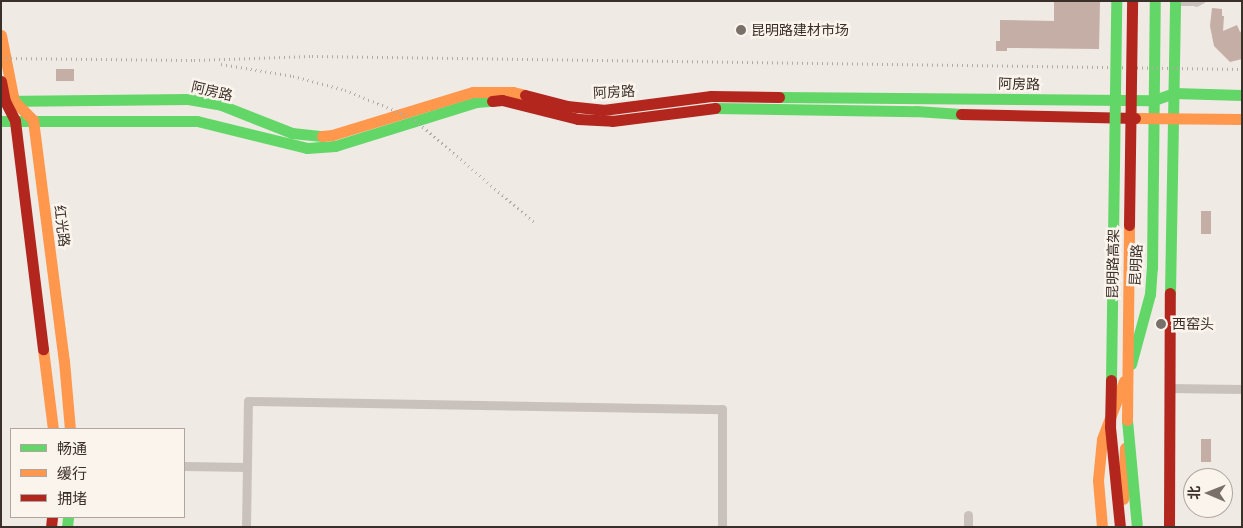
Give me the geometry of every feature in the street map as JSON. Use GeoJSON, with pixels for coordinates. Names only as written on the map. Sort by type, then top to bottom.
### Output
{"type":"FeatureCollection","features":[{"type":"Feature","properties":{"kind":"main road","name":"昆明路高架"},"geometry":{"type":"LineString","coordinates":[[1116,1],[1110,417],[1121,527]]}},
{"type":"Feature","properties":{"kind":"main road","name":"昆明路高架"},"geometry":{"type":"LineString","coordinates":[[1132,1],[1126,404],[1137,527]]}},
{"type":"Feature","properties":{"kind":"main road","name":"昆明路"},"geometry":{"type":"LineString","coordinates":[[1121,527],[1130,368],[1150,294],[1154,118],[1154,1]]}},
{"type":"Feature","properties":{"kind":"main road"},"geometry":{"type":"LineString","coordinates":[[1169,527],[1169,388],[1175,3]]}},
{"type":"Feature","properties":{"kind":"main road"},"geometry":{"type":"LineString","coordinates":[[1,35],[7,101],[33,120]]}},
{"type":"Feature","properties":{"kind":"main road"},"geometry":{"type":"LineString","coordinates":[[1,80],[15,121],[53,428]]}},
{"type":"Feature","properties":{"kind":"main road","name":"阿房路"},"geometry":{"type":"LineString","coordinates":[[7,101],[188,99],[221,105],[292,134],[313,136],[332,135],[474,92],[513,92],[567,106],[603,110],[711,96],[1154,100],[1174,93],[1242,95]]}},
{"type":"Feature","properties":{"kind":"main road","name":"阿房路"},"geometry":{"type":"LineString","coordinates":[[1,121],[197,121],[307,148],[335,146],[476,102],[502,100],[578,119],[612,121],[711,108],[916,110],[986,116],[1242,119]]}},
{"type":"Feature","properties":{"kind":"main road","name":"红光路"},"geometry":{"type":"LineString","coordinates":[[33,120],[64,361],[70,428]]}},
{"type":"Feature","properties":{"kind":"main road"},"geometry":{"type":"LineString","coordinates":[[1102,527],[1098,480],[1102,439],[1130,368]]}},
{"type":"Feature","properties":{"kind":"street"},"geometry":{"type":"LineString","coordinates":[[1169,388],[1242,389]]}},
{"type":"Feature","properties":{"kind":"street"},"geometry":{"type":"LineString","coordinates":[[246,527],[248,401],[722,409],[722,527]]}},
{"type":"Feature","properties":{"kind":"street"},"geometry":{"type":"LineString","coordinates":[[185,466],[247,467]]}},
{"type":"Feature","properties":{"kind":"street"},"geometry":{"type":"LineString","coordinates":[[968,515],[968,527]]}},
{"type":"Feature","properties":{"kind":"lane"},"geometry":{"type":"LineString","coordinates":[[1175,3],[1196,4],[1202,1]]}},
{"type":"Feature","properties":{"kind":"building"},"geometry":{"type":"Polygon","coordinates":[[[1054,1],[1100,1],[1099,49],[1007,48],[1007,51],[996,51],[996,41],[1000,41],[1000,20],[1054,21],[1054,1]]]}},
{"type":"Feature","properties":{"kind":"building"},"geometry":{"type":"Polygon","coordinates":[[[1212,8],[1222,9],[1222,16],[1224,16],[1223,31],[1237,25],[1240,32],[1242,31],[1242,59],[1230,62],[1214,46],[1210,26],[1212,8]]]}},
{"type":"Feature","properties":{"kind":"building"},"geometry":{"type":"Polygon","coordinates":[[[56,69],[74,69],[74,81],[56,81],[56,69]]]}},
{"type":"Feature","properties":{"kind":"building"},"geometry":{"type":"Polygon","coordinates":[[[1201,211],[1211,211],[1211,234],[1201,234],[1201,211]]]}},
{"type":"Feature","properties":{"kind":"building"},"geometry":{"type":"Polygon","coordinates":[[[1201,439],[1211,439],[1211,462],[1201,462],[1201,439]]]}},
{"type":"Feature","properties":{"kind":"railway"},"geometry":{"type":"LineString","coordinates":[[1,58],[194,60],[312,56],[1242,69]]}},
{"type":"Feature","properties":{"kind":"railway"},"geometry":{"type":"LineString","coordinates":[[221,64],[293,76],[345,90],[415,120],[535,223]]}},
{"type":"Feature","properties":{"kind":"traffic: fast"},"geometry":{"type":"LineString","coordinates":[[1111,380],[1116,1]]}},
{"type":"Feature","properties":{"kind":"traffic: fast"},"geometry":{"type":"LineString","coordinates":[[1131,364],[1150,294],[1152,268],[1155,1]]}},
{"type":"Feature","properties":{"kind":"traffic: fast"},"geometry":{"type":"LineString","coordinates":[[1170,293],[1175,1]]}},
{"type":"Feature","properties":{"kind":"traffic: fast"},"geometry":{"type":"LineString","coordinates":[[779,97],[1154,100],[1174,93],[1242,95]]}},
{"type":"Feature","properties":{"kind":"traffic: fast"},"geometry":{"type":"LineString","coordinates":[[1,101],[188,99],[221,105],[292,133],[322,136]]}},
{"type":"Feature","properties":{"kind":"traffic: fast"},"geometry":{"type":"LineString","coordinates":[[1,121],[197,121],[307,148],[335,146],[476,102],[492,101]]}},
{"type":"Feature","properties":{"kind":"traffic: fast"},"geometry":{"type":"LineString","coordinates":[[715,108],[916,111],[961,114]]}},
{"type":"Feature","properties":{"kind":"traffic: fast"},"geometry":{"type":"LineString","coordinates":[[1127,420],[1137,527]]}},
{"type":"Feature","properties":{"kind":"traffic: fast"},"geometry":{"type":"LineString","coordinates":[[67,527],[68,518]]}},
{"type":"Feature","properties":{"kind":"traffic: slow"},"geometry":{"type":"LineString","coordinates":[[1,35],[14,101],[33,120],[64,361],[70,428]]}},
{"type":"Feature","properties":{"kind":"traffic: slow"},"geometry":{"type":"LineString","coordinates":[[322,136],[332,135],[473,92],[513,92],[525,95]]}},
{"type":"Feature","properties":{"kind":"traffic: slow"},"geometry":{"type":"LineString","coordinates":[[1135,118],[1242,119]]}},
{"type":"Feature","properties":{"kind":"traffic: slow"},"geometry":{"type":"LineString","coordinates":[[1127,420],[1129,225]]}},
{"type":"Feature","properties":{"kind":"traffic: slow"},"geometry":{"type":"LineString","coordinates":[[43,349],[53,428]]}},
{"type":"Feature","properties":{"kind":"traffic: slow"},"geometry":{"type":"LineString","coordinates":[[1102,527],[1098,480],[1102,439],[1124,381]]}},
{"type":"Feature","properties":{"kind":"traffic: slow"},"geometry":{"type":"LineString","coordinates":[[1123,499],[1125,448]]}},
{"type":"Feature","properties":{"kind":"traffic: jam"},"geometry":{"type":"LineString","coordinates":[[1129,225],[1132,1]]}},
{"type":"Feature","properties":{"kind":"traffic: jam"},"geometry":{"type":"LineString","coordinates":[[1,81],[5,101],[15,121],[43,349]]}},
{"type":"Feature","properties":{"kind":"traffic: jam"},"geometry":{"type":"LineString","coordinates":[[525,95],[567,106],[603,110],[711,96],[779,97]]}},
{"type":"Feature","properties":{"kind":"traffic: jam"},"geometry":{"type":"LineString","coordinates":[[492,101],[502,100],[578,119],[612,121],[715,108]]}},
{"type":"Feature","properties":{"kind":"traffic: jam"},"geometry":{"type":"LineString","coordinates":[[961,114],[1135,118]]}},
{"type":"Feature","properties":{"kind":"traffic: jam"},"geometry":{"type":"LineString","coordinates":[[1169,527],[1170,293]]}},
{"type":"Feature","properties":{"kind":"traffic: jam"},"geometry":{"type":"LineString","coordinates":[[1111,380],[1110,427],[1120,527]]}},
{"type":"Feature","properties":{"kind":"traffic: jam"},"geometry":{"type":"LineString","coordinates":[[51,527],[52,518]]}},
{"type":"Feature","properties":{"kind":"place","name":"昆明路建材市场"},"geometry":{"type":"Point","coordinates":[741,30]}},
{"type":"Feature","properties":{"kind":"place","name":"西窑头"},"geometry":{"type":"Point","coordinates":[1161,324]}}]}
